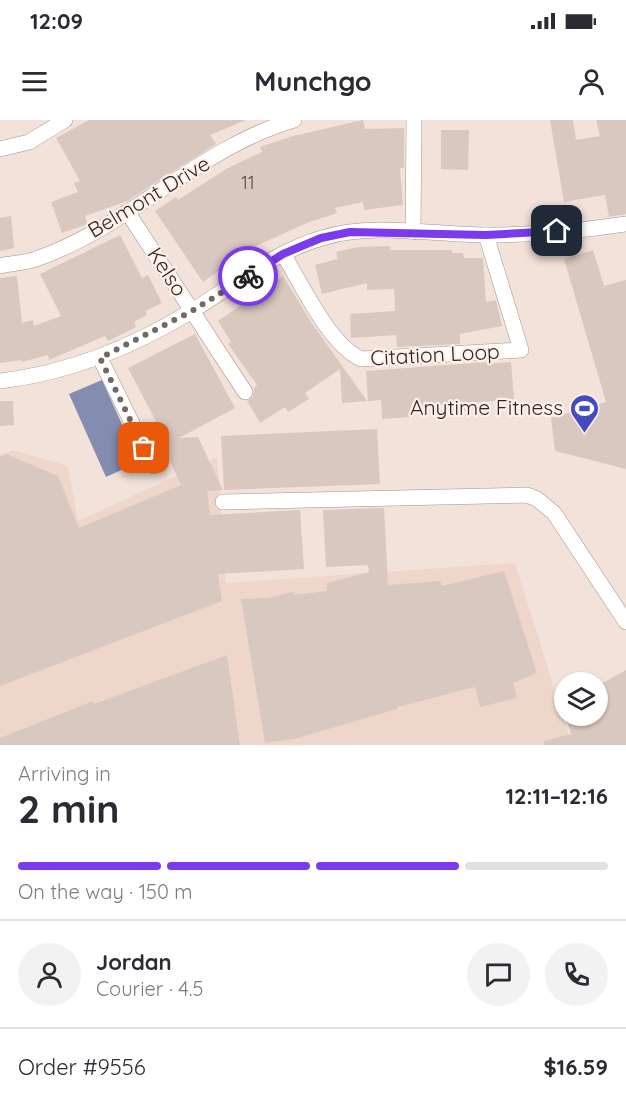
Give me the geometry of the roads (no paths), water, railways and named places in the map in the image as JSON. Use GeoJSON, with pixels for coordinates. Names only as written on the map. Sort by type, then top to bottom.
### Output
{"type":"FeatureCollection","features":[{"type":"Feature","properties":{"kind":"street"},"geometry":{"type":"LineString","coordinates":[[0,149],[28,142],[65,120]]}},
{"type":"Feature","properties":{"kind":"street","name":"Belmont Drive"},"geometry":{"type":"LineString","coordinates":[[0,266],[35,259],[128,213],[222,153],[254,135],[293,120]]}},
{"type":"Feature","properties":{"kind":"street"},"geometry":{"type":"LineString","coordinates":[[413,232],[414,120]]}},
{"type":"Feature","properties":{"kind":"street","name":"Kelso"},"geometry":{"type":"LineString","coordinates":[[128,213],[245,392]]}},
{"type":"Feature","properties":{"kind":"street"},"geometry":{"type":"LineString","coordinates":[[0,381],[34,377],[100,358],[192,311],[283,254],[321,238],[350,232],[486,235],[626,224]]}},
{"type":"Feature","properties":{"kind":"street","name":"Citation Loop"},"geometry":{"type":"LineString","coordinates":[[283,254],[335,338],[348,353],[362,359],[521,350],[486,235]]}},
{"type":"Feature","properties":{"kind":"street"},"geometry":{"type":"LineString","coordinates":[[100,358],[153,466]]}},
{"type":"Feature","properties":{"kind":"street"},"geometry":{"type":"LineString","coordinates":[[223,502],[527,495],[537,499],[554,513],[626,622]]}},
{"type":"Feature","properties":{"kind":"water"},"geometry":{"type":"Polygon","coordinates":[[[102,380],[139,462],[106,477],[69,394],[102,380]]]}},
{"type":"Feature","properties":{"kind":"place","name":"Anytime Fitness"},"geometry":{"type":"Point","coordinates":[584,434]}}]}
